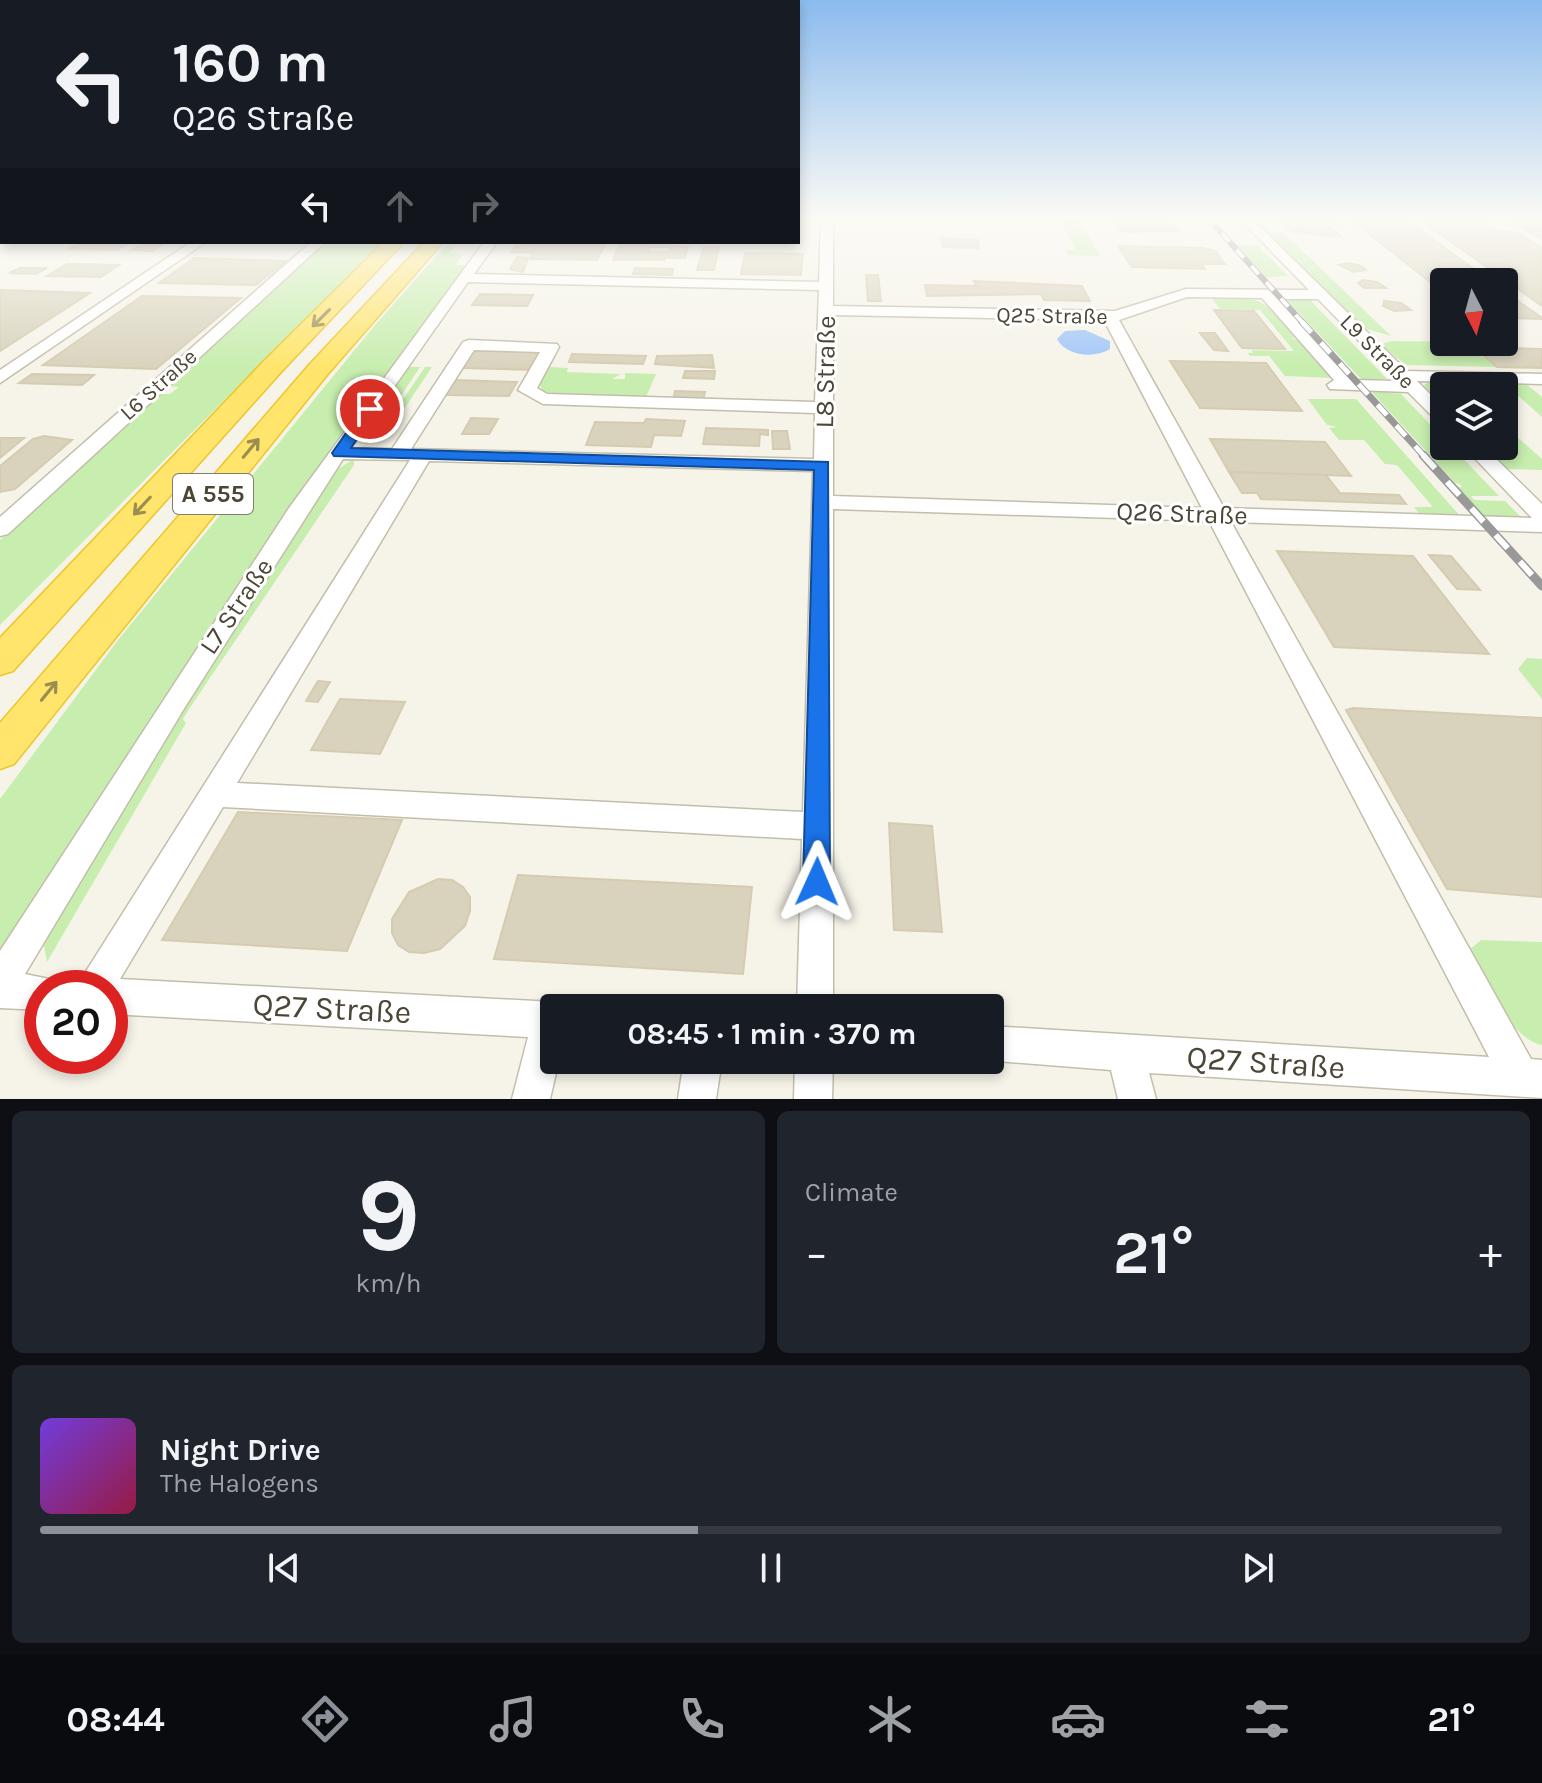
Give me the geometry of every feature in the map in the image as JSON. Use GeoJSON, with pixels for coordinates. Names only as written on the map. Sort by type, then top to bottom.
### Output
{"type":"FeatureCollection","features":[{"type":"Feature","properties":{"kind":"highway","name":"A 555"},"geometry":{"type":"LineString","coordinates":[[0,661],[273,366],[369,268]]}},
{"type":"Feature","properties":{"kind":"highway","name":"A 555"},"geometry":{"type":"LineString","coordinates":[[0,752],[318,370],[410,268]]}},
{"type":"Feature","properties":{"kind":"lane"},"geometry":{"type":"LineString","coordinates":[[0,378],[161,268]]}},
{"type":"Feature","properties":{"kind":"lane","name":"L6 Straße"},"geometry":{"type":"LineString","coordinates":[[0,529],[290,268]]}},
{"type":"Feature","properties":{"kind":"lane","name":"L7 Straße"},"geometry":{"type":"LineString","coordinates":[[0,983],[210,643],[350,453],[471,268]]}},
{"type":"Feature","properties":{"kind":"lane","name":"L8 Straße"},"geometry":{"type":"LineString","coordinates":[[815,994],[826,268]]}},
{"type":"Feature","properties":{"kind":"lane","name":"L9 Straße"},"geometry":{"type":"LineString","coordinates":[[1295,268],[1430,404]]}},
{"type":"Feature","properties":{"kind":"lane","name":"Q25 Straße"},"geometry":{"type":"LineString","coordinates":[[463,278],[1109,316],[1186,293],[1322,295]]}},
{"type":"Feature","properties":{"kind":"lane"},"geometry":{"type":"LineString","coordinates":[[1266,294],[1341,385],[1542,379]]}},
{"type":"Feature","properties":{"kind":"lane"},"geometry":{"type":"LineString","coordinates":[[1109,316],[1531,1078]]}},
{"type":"Feature","properties":{"kind":"lane"},"geometry":{"type":"LineString","coordinates":[[106,970],[213,794],[401,454],[469,345],[551,347],[527,390],[543,399],[824,408]]}},
{"type":"Feature","properties":{"kind":"lane"},"geometry":{"type":"LineString","coordinates":[[350,453],[823,465]]}},
{"type":"Feature","properties":{"kind":"lane"},"geometry":{"type":"LineString","coordinates":[[1486,460],[1542,516]]}},
{"type":"Feature","properties":{"kind":"lane","name":"Q26 Straße"},"geometry":{"type":"LineString","coordinates":[[822,502],[1542,525]]}},
{"type":"Feature","properties":{"kind":"lane"},"geometry":{"type":"LineString","coordinates":[[213,794],[817,826]]}},
{"type":"Feature","properties":{"kind":"lane"},"geometry":{"type":"LineString","coordinates":[[0,990],[24,991]]}},
{"type":"Feature","properties":{"kind":"lane","name":"Q27 Straße"},"geometry":{"type":"LineString","coordinates":[[128,997],[540,1019]]}},
{"type":"Feature","properties":{"kind":"lane","name":"Q27 Straße"},"geometry":{"type":"LineString","coordinates":[[1004,1045],[1531,1078]]}},
{"type":"Feature","properties":{"kind":"lane"},"geometry":{"type":"LineString","coordinates":[[1126,1053],[1137,1099]]}},
{"type":"Feature","properties":{"kind":"lane"},"geometry":{"type":"LineString","coordinates":[[531,1099],[540,1065]]}},
{"type":"Feature","properties":{"kind":"lane"},"geometry":{"type":"LineString","coordinates":[[697,1099],[701,1074]]}},
{"type":"Feature","properties":{"kind":"lane"},"geometry":{"type":"LineString","coordinates":[[813,1099],[814,1074]]}},
{"type":"Feature","properties":{"kind":"green space"},"geometry":{"type":"Polygon","coordinates":[[[297,268],[356,268],[0,625],[0,540],[158,394],[170,394],[179,387],[166,386],[297,268]]]}},
{"type":"Feature","properties":{"kind":"green space"},"geometry":{"type":"Polygon","coordinates":[[[426,268],[465,268],[199,644],[0,965],[0,799],[118,640],[375,325],[426,268]]]}},
{"type":"Feature","properties":{"kind":"green space"},"geometry":{"type":"Polygon","coordinates":[[[1258,268],[1280,268],[1288,276],[1266,277],[1258,268]]]}},
{"type":"Feature","properties":{"kind":"green space"},"geometry":{"type":"Polygon","coordinates":[[[1304,268],[1321,268],[1391,336],[1364,328],[1304,268]]]}},
{"type":"Feature","properties":{"kind":"green space"},"geometry":{"type":"Polygon","coordinates":[[[1210,296],[1252,299],[1268,307],[1297,337],[1292,338],[1303,343],[1333,378],[1285,376],[1269,356],[1250,356],[1248,353],[1253,353],[1252,350],[1294,351],[1260,310],[1220,309],[1210,296]]]}},
{"type":"Feature","properties":{"kind":"green space"},"geometry":{"type":"Polygon","coordinates":[[[1309,299],[1387,379],[1361,379],[1287,300],[1309,299]]]}},
{"type":"Feature","properties":{"kind":"green space"},"geometry":{"type":"Polygon","coordinates":[[[1430,342],[1430,356],[1482,356],[1497,367],[1406,365],[1385,348],[1384,343],[1430,342]]]}},
{"type":"Feature","properties":{"kind":"green space"},"geometry":{"type":"Polygon","coordinates":[[[406,367],[420,367],[373,438],[377,438],[425,367],[432,367],[384,439],[365,444],[360,437],[406,367]]]}},
{"type":"Feature","properties":{"kind":"green space"},"geometry":{"type":"Polygon","coordinates":[[[549,367],[568,368],[567,372],[621,374],[612,379],[625,379],[625,373],[656,374],[646,397],[551,396],[543,393],[540,384],[549,367]]]}},
{"type":"Feature","properties":{"kind":"green space"},"geometry":{"type":"Polygon","coordinates":[[[1518,382],[1524,382],[1542,397],[1542,417],[1518,396],[1518,382]]]}},
{"type":"Feature","properties":{"kind":"green space"},"geometry":{"type":"Polygon","coordinates":[[[1370,390],[1401,394],[1430,424],[1430,456],[1370,390]]]}},
{"type":"Feature","properties":{"kind":"green space"},"geometry":{"type":"Polygon","coordinates":[[[1308,399],[1356,399],[1461,517],[1421,516],[1414,507],[1433,507],[1397,465],[1385,464],[1364,440],[1339,440],[1329,428],[1337,427],[1327,425],[1308,399]]]}},
{"type":"Feature","properties":{"kind":"green space"},"geometry":{"type":"Polygon","coordinates":[[[1518,438],[1542,459],[1542,470],[1508,469],[1499,460],[1518,460],[1518,438]]]}},
{"type":"Feature","properties":{"kind":"green space"},"geometry":{"type":"Polygon","coordinates":[[[354,459],[354,465],[183,719],[186,723],[47,962],[44,946],[50,928],[213,653],[338,469],[354,459]]]}},
{"type":"Feature","properties":{"kind":"green space"},"geometry":{"type":"Polygon","coordinates":[[[1434,460],[1464,460],[1499,496],[1471,496],[1474,500],[1505,501],[1522,518],[1485,518],[1458,487],[1462,487],[1460,484],[1455,483],[1434,460]]]}},
{"type":"Feature","properties":{"kind":"green space"},"geometry":{"type":"Polygon","coordinates":[[[1527,658],[1542,659],[1542,699],[1518,669],[1527,658]]]}},
{"type":"Feature","properties":{"kind":"green space"},"geometry":{"type":"Polygon","coordinates":[[[1481,940],[1542,942],[1542,1045],[1530,1041],[1519,1032],[1489,991],[1468,951],[1481,940]]]}},
{"type":"Feature","properties":{"kind":"water"},"geometry":{"type":"Polygon","coordinates":[[[1085,330],[1110,341],[1110,349],[1096,354],[1081,354],[1067,349],[1057,339],[1065,331],[1085,330]]]}},
{"type":"Feature","properties":{"kind":"building"},"geometry":{"type":"Polygon","coordinates":[[[19,268],[46,268],[36,274],[9,273],[19,268]]]}},
{"type":"Feature","properties":{"kind":"building"},"geometry":{"type":"Polygon","coordinates":[[[60,268],[114,268],[101,277],[47,276],[60,268]]]}},
{"type":"Feature","properties":{"kind":"building"},"geometry":{"type":"Polygon","coordinates":[[[180,268],[277,268],[256,285],[159,283],[180,268]]]}},
{"type":"Feature","properties":{"kind":"building"},"geometry":{"type":"Polygon","coordinates":[[[635,268],[673,269],[672,275],[633,274],[635,268]]]}},
{"type":"Feature","properties":{"kind":"building"},"geometry":{"type":"Polygon","coordinates":[[[742,268],[802,268],[801,275],[741,274],[742,268]]]}},
{"type":"Feature","properties":{"kind":"building"},"geometry":{"type":"Polygon","coordinates":[[[1346,268],[1366,270],[1354,272],[1346,268]]]}},
{"type":"Feature","properties":{"kind":"building"},"geometry":{"type":"Polygon","coordinates":[[[1413,268],[1430,268],[1430,282],[1413,268]]]}},
{"type":"Feature","properties":{"kind":"building"},"geometry":{"type":"Polygon","coordinates":[[[1518,268],[1542,268],[1542,306],[1518,289],[1518,268]]]}},
{"type":"Feature","properties":{"kind":"building"},"geometry":{"type":"Polygon","coordinates":[[[866,275],[878,275],[881,301],[868,301],[866,275]]]}},
{"type":"Feature","properties":{"kind":"building"},"geometry":{"type":"Polygon","coordinates":[[[1363,280],[1377,282],[1386,288],[1364,288],[1358,283],[1363,280]]]}},
{"type":"Feature","properties":{"kind":"building"},"geometry":{"type":"Polygon","coordinates":[[[974,281],[1082,286],[1090,301],[1044,300],[1041,294],[927,296],[925,285],[976,286],[974,281]]]}},
{"type":"Feature","properties":{"kind":"building"},"geometry":{"type":"Polygon","coordinates":[[[0,290],[90,293],[0,351],[0,290]]]}},
{"type":"Feature","properties":{"kind":"building"},"geometry":{"type":"Polygon","coordinates":[[[480,294],[533,295],[527,306],[472,305],[480,294]]]}},
{"type":"Feature","properties":{"kind":"building"},"geometry":{"type":"Polygon","coordinates":[[[142,296],[241,298],[156,369],[43,365],[142,296]]]}},
{"type":"Feature","properties":{"kind":"building"},"geometry":{"type":"Polygon","coordinates":[[[1384,301],[1401,303],[1411,310],[1394,311],[1383,306],[1384,301]]]}},
{"type":"Feature","properties":{"kind":"building"},"geometry":{"type":"Polygon","coordinates":[[[1518,301],[1542,318],[1518,318],[1518,301]]]}},
{"type":"Feature","properties":{"kind":"building"},"geometry":{"type":"Polygon","coordinates":[[[1214,310],[1254,311],[1285,349],[1242,348],[1214,310]]]}},
{"type":"Feature","properties":{"kind":"building"},"geometry":{"type":"Polygon","coordinates":[[[1200,333],[1215,333],[1228,351],[1214,350],[1200,333]]]}},
{"type":"Feature","properties":{"kind":"building"},"geometry":{"type":"Polygon","coordinates":[[[1518,348],[1542,349],[1542,368],[1497,367],[1484,356],[1518,356],[1518,348]]]}},
{"type":"Feature","properties":{"kind":"building"},"geometry":{"type":"Polygon","coordinates":[[[474,351],[541,352],[532,370],[463,368],[474,351]]]}},
{"type":"Feature","properties":{"kind":"building"},"geometry":{"type":"Polygon","coordinates":[[[572,354],[646,356],[643,364],[569,362],[572,354]]]}},
{"type":"Feature","properties":{"kind":"building"},"geometry":{"type":"Polygon","coordinates":[[[712,355],[714,368],[655,364],[657,356],[712,355]]]}},
{"type":"Feature","properties":{"kind":"building"},"geometry":{"type":"Polygon","coordinates":[[[1170,361],[1266,363],[1302,411],[1200,408],[1170,361]]]}},
{"type":"Feature","properties":{"kind":"building"},"geometry":{"type":"Polygon","coordinates":[[[685,371],[715,371],[714,379],[683,378],[685,371]]]}},
{"type":"Feature","properties":{"kind":"building"},"geometry":{"type":"Polygon","coordinates":[[[32,374],[94,375],[82,385],[19,383],[32,374]]]}},
{"type":"Feature","properties":{"kind":"building"},"geometry":{"type":"Polygon","coordinates":[[[455,380],[517,382],[509,396],[445,395],[455,380]]]}},
{"type":"Feature","properties":{"kind":"building"},"geometry":{"type":"Polygon","coordinates":[[[675,391],[705,392],[703,400],[673,400],[675,391]]]}},
{"type":"Feature","properties":{"kind":"building"},"geometry":{"type":"Polygon","coordinates":[[[471,418],[498,419],[489,434],[462,434],[471,418]]]}},
{"type":"Feature","properties":{"kind":"building"},"geometry":{"type":"Polygon","coordinates":[[[646,419],[685,421],[681,436],[654,435],[651,447],[586,445],[595,422],[644,423],[646,419]]]}},
{"type":"Feature","properties":{"kind":"building"},"geometry":{"type":"Polygon","coordinates":[[[706,428],[768,430],[768,435],[760,434],[759,446],[703,444],[706,428]]]}},
{"type":"Feature","properties":{"kind":"building"},"geometry":{"type":"Polygon","coordinates":[[[772,431],[787,431],[790,449],[773,449],[772,431]]]}},
{"type":"Feature","properties":{"kind":"building"},"geometry":{"type":"Polygon","coordinates":[[[44,436],[72,440],[15,489],[0,492],[0,466],[33,439],[44,436]]]}},
{"type":"Feature","properties":{"kind":"building"},"geometry":{"type":"Polygon","coordinates":[[[0,438],[24,438],[0,458],[0,438]]]}},
{"type":"Feature","properties":{"kind":"building"},"geometry":{"type":"Polygon","coordinates":[[[1210,439],[1325,442],[1351,476],[1229,472],[1210,439]]]}},
{"type":"Feature","properties":{"kind":"building"},"geometry":{"type":"Polygon","coordinates":[[[1229,472],[1326,475],[1340,493],[1399,495],[1406,504],[1261,499],[1257,493],[1242,493],[1229,472]]]}},
{"type":"Feature","properties":{"kind":"building"},"geometry":{"type":"Polygon","coordinates":[[[1277,551],[1413,556],[1489,654],[1334,647],[1277,551]]]}},
{"type":"Feature","properties":{"kind":"building"},"geometry":{"type":"Polygon","coordinates":[[[1429,555],[1451,556],[1480,590],[1457,589],[1429,555]]]}},
{"type":"Feature","properties":{"kind":"building"},"geometry":{"type":"Polygon","coordinates":[[[318,681],[330,682],[318,702],[306,701],[318,681]]]}},
{"type":"Feature","properties":{"kind":"building"},"geometry":{"type":"Polygon","coordinates":[[[340,699],[405,702],[380,754],[311,750],[340,699]]]}},
{"type":"Feature","properties":{"kind":"building"},"geometry":{"type":"Polygon","coordinates":[[[1346,710],[1542,718],[1542,897],[1447,889],[1346,710]]]}},
{"type":"Feature","properties":{"kind":"building"},"geometry":{"type":"Polygon","coordinates":[[[238,812],[402,820],[347,951],[162,940],[238,812]]]}},
{"type":"Feature","properties":{"kind":"building"},"geometry":{"type":"Polygon","coordinates":[[[889,823],[932,826],[942,932],[894,930],[889,823]]]}},
{"type":"Feature","properties":{"kind":"building"},"geometry":{"type":"Polygon","coordinates":[[[518,875],[752,887],[743,974],[494,959],[518,875]]]}},
{"type":"Feature","properties":{"kind":"building"},"geometry":{"type":"Polygon","coordinates":[[[438,879],[452,880],[463,887],[470,897],[465,926],[440,949],[424,953],[409,952],[398,945],[392,933],[392,919],[409,892],[438,879]]]}},
{"type":"Feature","properties":{"kind":"railway"},"geometry":{"type":"LineString","coordinates":[[1253,268],[1304,324]]}},
{"type":"Feature","properties":{"kind":"railway"},"geometry":{"type":"LineString","coordinates":[[1302,322],[1425,457]]}},
{"type":"Feature","properties":{"kind":"railway"},"geometry":{"type":"LineString","coordinates":[[1423,455],[1542,586]]}},
{"type":"Feature","properties":{"kind":"route"},"geometry":{"type":"LineString","coordinates":[[370,409],[340,453],[823,465],[817,882]]}}]}
